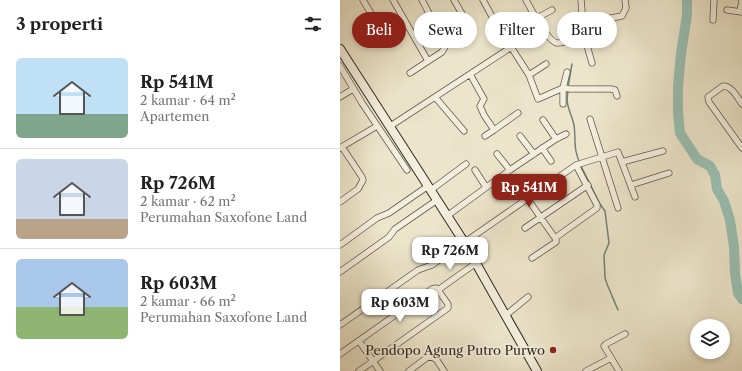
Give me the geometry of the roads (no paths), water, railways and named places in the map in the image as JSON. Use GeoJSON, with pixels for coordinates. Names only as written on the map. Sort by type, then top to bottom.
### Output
{"type":"FeatureCollection","features":[{"type":"Feature","properties":{"kind":"main road"},"geometry":{"type":"LineString","coordinates":[[340,48],[464,242],[537,371]]}},
{"type":"Feature","properties":{"kind":"street"},"geometry":{"type":"LineString","coordinates":[[363,0],[370,12]]}},
{"type":"Feature","properties":{"kind":"street"},"geometry":{"type":"LineString","coordinates":[[393,0],[428,61]]}},
{"type":"Feature","properties":{"kind":"street"},"geometry":{"type":"LineString","coordinates":[[410,73],[442,52],[445,44],[422,0]]}},
{"type":"Feature","properties":{"kind":"street"},"geometry":{"type":"LineString","coordinates":[[454,0],[461,12]]}},
{"type":"Feature","properties":{"kind":"street"},"geometry":{"type":"LineString","coordinates":[[483,0],[490,12]]}},
{"type":"Feature","properties":{"kind":"street"},"geometry":{"type":"LineString","coordinates":[[526,0],[533,12]]}},
{"type":"Feature","properties":{"kind":"street"},"geometry":{"type":"LineString","coordinates":[[581,0],[583,12]]}},
{"type":"Feature","properties":{"kind":"street"},"geometry":{"type":"LineString","coordinates":[[617,17],[622,16],[626,8],[625,0]]}},
{"type":"Feature","properties":{"kind":"street"},"geometry":{"type":"LineString","coordinates":[[713,20],[714,0]]}},
{"type":"Feature","properties":{"kind":"street"},"geometry":{"type":"LineString","coordinates":[[727,10],[741,12],[742,0]]}},
{"type":"Feature","properties":{"kind":"street"},"geometry":{"type":"LineString","coordinates":[[548,12],[552,10]]}},
{"type":"Feature","properties":{"kind":"street"},"geometry":{"type":"LineString","coordinates":[[549,36],[554,42],[557,43]]}},
{"type":"Feature","properties":{"kind":"street"},"geometry":{"type":"LineString","coordinates":[[390,127],[508,48]]}},
{"type":"Feature","properties":{"kind":"street"},"geometry":{"type":"LineString","coordinates":[[512,48],[529,75],[538,99],[538,106]]}},
{"type":"Feature","properties":{"kind":"street"},"geometry":{"type":"LineString","coordinates":[[588,48],[592,64]]}},
{"type":"Feature","properties":{"kind":"street"},"geometry":{"type":"LineString","coordinates":[[529,75],[546,64]]}},
{"type":"Feature","properties":{"kind":"street"},"geometry":{"type":"LineString","coordinates":[[340,66],[364,106],[407,170]]}},
{"type":"Feature","properties":{"kind":"street"},"geometry":{"type":"LineString","coordinates":[[563,104],[567,72]]}},
{"type":"Feature","properties":{"kind":"street"},"geometry":{"type":"LineString","coordinates":[[470,74],[484,99],[480,106],[481,110],[494,130]]}},
{"type":"Feature","properties":{"kind":"street"},"geometry":{"type":"LineString","coordinates":[[742,104],[730,88],[726,86],[723,86],[708,97],[709,102],[742,148]]}},
{"type":"Feature","properties":{"kind":"street"},"geometry":{"type":"LineString","coordinates":[[538,99],[566,88],[611,88],[615,90],[617,96]]}},
{"type":"Feature","properties":{"kind":"street"},"geometry":{"type":"LineString","coordinates":[[340,97],[354,89]]}},
{"type":"Feature","properties":{"kind":"street"},"geometry":{"type":"LineString","coordinates":[[435,97],[464,131]]}},
{"type":"Feature","properties":{"kind":"street"},"geometry":{"type":"LineString","coordinates":[[364,106],[373,101]]}},
{"type":"Feature","properties":{"kind":"street"},"geometry":{"type":"LineString","coordinates":[[484,136],[518,113]]}},
{"type":"Feature","properties":{"kind":"street"},"geometry":{"type":"LineString","coordinates":[[590,119],[618,208]]}},
{"type":"Feature","properties":{"kind":"street"},"geometry":{"type":"LineString","coordinates":[[543,120],[556,139]]}},
{"type":"Feature","properties":{"kind":"street"},"geometry":{"type":"LineString","coordinates":[[340,202],[358,189],[363,180],[341,148],[377,126]]}},
{"type":"Feature","properties":{"kind":"street"},"geometry":{"type":"LineString","coordinates":[[447,216],[510,170],[556,139],[566,134]]}},
{"type":"Feature","properties":{"kind":"street"},"geometry":{"type":"LineString","coordinates":[[520,136],[534,154]]}},
{"type":"Feature","properties":{"kind":"street"},"geometry":{"type":"LineString","coordinates":[[542,148],[551,161]]}},
{"type":"Feature","properties":{"kind":"street"},"geometry":{"type":"LineString","coordinates":[[622,162],[662,151]]}},
{"type":"Feature","properties":{"kind":"street"},"geometry":{"type":"LineString","coordinates":[[340,325],[418,270],[432,265],[527,198],[579,164],[618,152],[635,197]]}},
{"type":"Feature","properties":{"kind":"street"},"geometry":{"type":"LineString","coordinates":[[497,154],[510,170]]}},
{"type":"Feature","properties":{"kind":"street"},"geometry":{"type":"LineString","coordinates":[[340,245],[377,218],[389,213],[466,164]]}},
{"type":"Feature","properties":{"kind":"street"},"geometry":{"type":"LineString","coordinates":[[555,238],[597,208],[598,205],[579,164]]}},
{"type":"Feature","properties":{"kind":"street"},"geometry":{"type":"LineString","coordinates":[[474,170],[486,187]]}},
{"type":"Feature","properties":{"kind":"street"},"geometry":{"type":"LineString","coordinates":[[630,185],[669,173]]}},
{"type":"Feature","properties":{"kind":"street"},"geometry":{"type":"LineString","coordinates":[[525,228],[588,185]]}},
{"type":"Feature","properties":{"kind":"street"},"geometry":{"type":"LineString","coordinates":[[527,198],[555,238],[556,242],[532,258]]}},
{"type":"Feature","properties":{"kind":"street"},"geometry":{"type":"LineString","coordinates":[[340,272],[437,200]]}},
{"type":"Feature","properties":{"kind":"street"},"geometry":{"type":"LineString","coordinates":[[340,354],[432,290],[436,288],[438,290],[476,263]]}},
{"type":"Feature","properties":{"kind":"street"},"geometry":{"type":"LineString","coordinates":[[359,371],[448,308],[448,304],[438,290]]}},
{"type":"Feature","properties":{"kind":"street"},"geometry":{"type":"LineString","coordinates":[[506,315],[528,297]]}},
{"type":"Feature","properties":{"kind":"street"},"geometry":{"type":"LineString","coordinates":[[620,371],[604,347],[625,334]]}},
{"type":"Feature","properties":{"kind":"street"},"geometry":{"type":"LineString","coordinates":[[359,341],[380,371]]}},
{"type":"Feature","properties":{"kind":"street"},"geometry":{"type":"LineString","coordinates":[[412,370],[429,356],[436,359],[444,371]]}},
{"type":"Feature","properties":{"kind":"street"},"geometry":{"type":"LineString","coordinates":[[586,371],[611,358]]}},
{"type":"Feature","properties":{"kind":"waterway"},"geometry":{"type":"LineString","coordinates":[[687,0],[687,15],[678,86],[680,133],[697,159],[710,166],[715,175],[717,189],[724,201],[730,220],[734,247],[735,274],[738,293],[742,299]]}},
{"type":"Feature","properties":{"kind":"waterway"},"geometry":{"type":"LineString","coordinates":[[568,87],[572,64]]}},
{"type":"Feature","properties":{"kind":"waterway"},"geometry":{"type":"LineString","coordinates":[[568,91],[568,105],[574,125],[576,149],[580,163]]}},
{"type":"Feature","properties":{"kind":"waterway"},"geometry":{"type":"LineString","coordinates":[[581,166],[605,211],[609,243],[604,255],[605,278],[618,310]]}},
{"type":"Feature","properties":{"kind":"place","name":"Pendopo Agung Putro Purwo"},"geometry":{"type":"Point","coordinates":[553,350]}}]}
